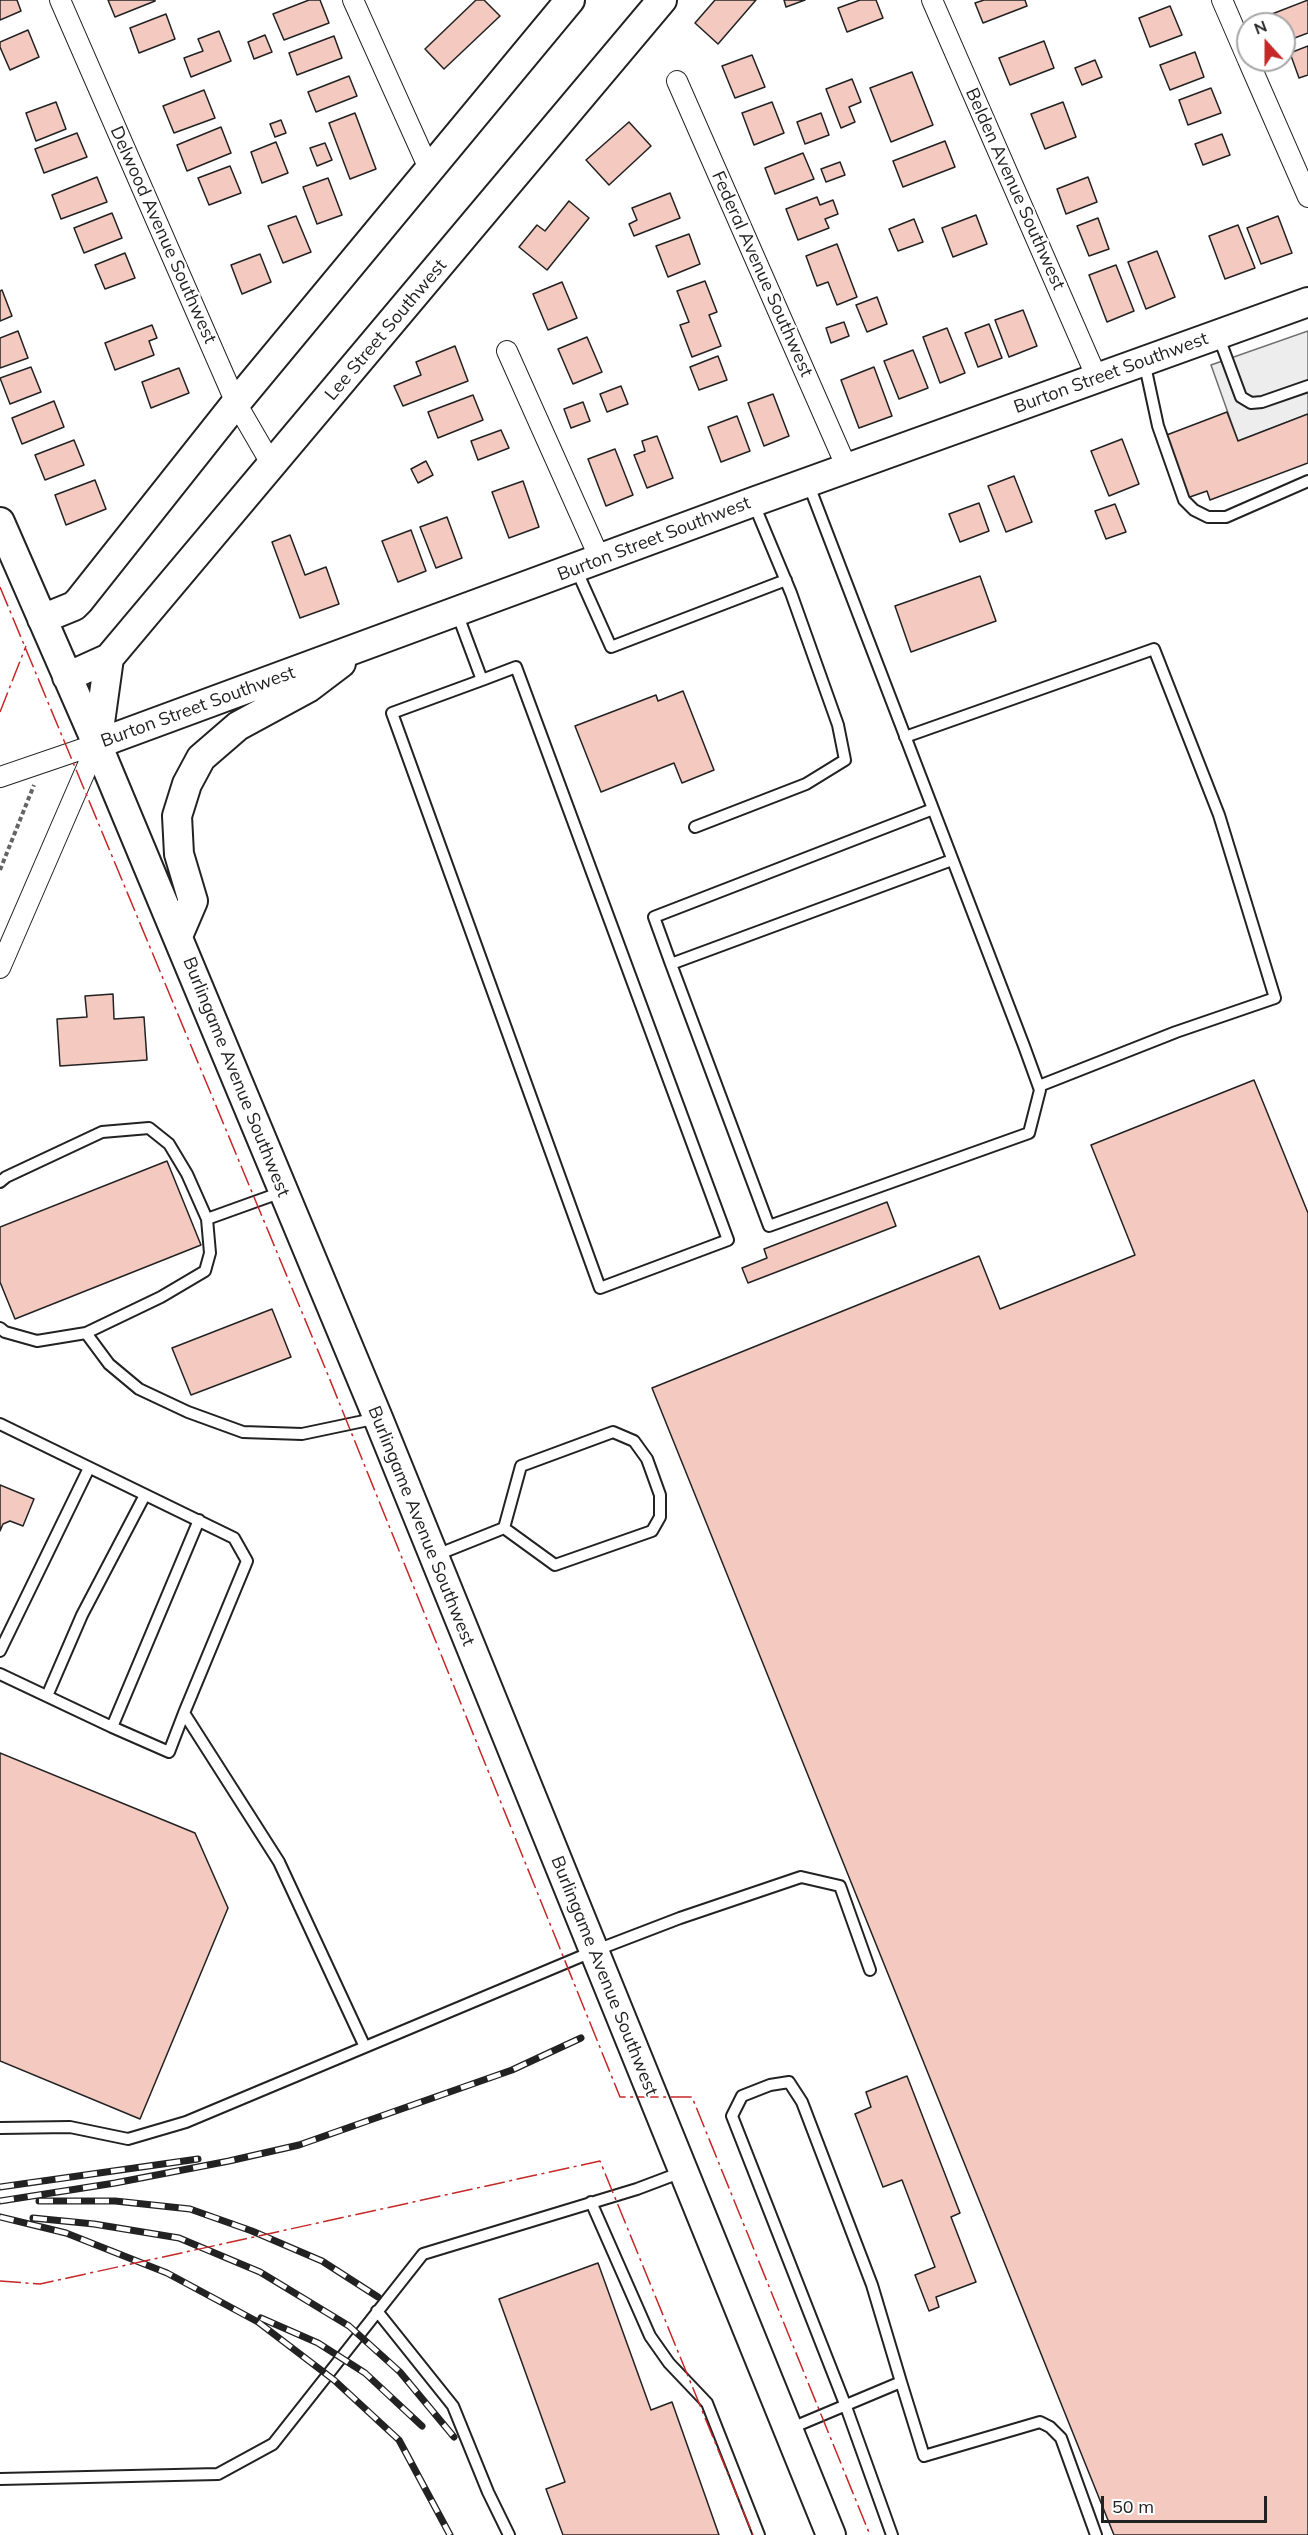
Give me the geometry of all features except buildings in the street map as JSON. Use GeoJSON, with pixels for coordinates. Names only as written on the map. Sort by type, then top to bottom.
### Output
{"type":"FeatureCollection","features":[{"type":"Feature","properties":{"kind":"street","name":"Delwood Avenue Southwest"},"geometry":{"type":"LineString","coordinates":[[60,0],[237,403],[272,465]]}},
{"type":"Feature","properties":{"kind":"street"},"geometry":{"type":"LineString","coordinates":[[353,0],[430,171]]}},
{"type":"Feature","properties":{"kind":"street"},"geometry":{"type":"LineString","coordinates":[[42,620],[74,606],[79,601],[237,403],[570,0]]}},
{"type":"Feature","properties":{"kind":"street","name":"Lee Street Southwest"},"geometry":{"type":"LineString","coordinates":[[67,677],[109,658],[662,0]]}},
{"type":"Feature","properties":{"kind":"street","name":"Belden Avenue Southwest"},"geometry":{"type":"LineString","coordinates":[[932,0],[1097,378]]}},
{"type":"Feature","properties":{"kind":"street"},"geometry":{"type":"LineString","coordinates":[[1222,0],[1236,32]]}},
{"type":"Feature","properties":{"kind":"street"},"geometry":{"type":"LineString","coordinates":[[1253,72],[1308,197]]}},
{"type":"Feature","properties":{"kind":"street","name":"Federal Avenue Southwest"},"geometry":{"type":"LineString","coordinates":[[677,81],[847,468]]}},
{"type":"Feature","properties":{"kind":"street","name":"Burton Street Southwest"},"geometry":{"type":"LineString","coordinates":[[0,777],[98,744],[753,502],[1308,302]]}},
{"type":"Feature","properties":{"kind":"street"},"geometry":{"type":"LineString","coordinates":[[507,351],[588,564]]}},
{"type":"Feature","properties":{"kind":"street","name":"Burlingame Avenue Southwest"},"geometry":{"type":"LineString","coordinates":[[0,522],[98,744],[378,1418],[831,2535]]}},
{"type":"Feature","properties":{"kind":"street"},"geometry":{"type":"LineString","coordinates":[[178,936],[193,901],[179,854],[177,816],[187,783],[201,758],[238,726],[308,688],[363,646]]}},
{"type":"Feature","properties":{"kind":"street"},"geometry":{"type":"LineString","coordinates":[[0,968],[98,744],[109,658]]}},
{"type":"Feature","properties":{"kind":"lane"},"geometry":{"type":"LineString","coordinates":[[1218,334],[1241,397],[1251,403],[1263,402],[1308,386]]}},
{"type":"Feature","properties":{"kind":"lane"},"geometry":{"type":"LineString","coordinates":[[1144,361],[1158,426],[1184,500],[1194,510],[1208,517],[1226,517],[1308,481]]}},
{"type":"Feature","properties":{"kind":"lane"},"geometry":{"type":"LineString","coordinates":[[807,483],[933,809],[1040,1090],[1029,1132],[770,1226],[654,917],[933,809]]}},
{"type":"Feature","properties":{"kind":"lane"},"geometry":{"type":"LineString","coordinates":[[695,827],[806,784],[845,760],[838,725],[786,580],[753,502]]}},
{"type":"Feature","properties":{"kind":"lane"},"geometry":{"type":"LineString","coordinates":[[588,564],[611,647],[786,580]]}},
{"type":"Feature","properties":{"kind":"lane"},"geometry":{"type":"LineString","coordinates":[[457,613],[482,680]]}},
{"type":"Feature","properties":{"kind":"lane"},"geometry":{"type":"LineString","coordinates":[[905,737],[1154,649],[1219,815],[1275,998],[1176,1032],[1039,1086]]}},
{"type":"Feature","properties":{"kind":"lane"},"geometry":{"type":"LineString","coordinates":[[516,667],[728,1240],[600,1288],[392,713],[482,680],[516,667]]}},
{"type":"Feature","properties":{"kind":"lane"},"geometry":{"type":"LineString","coordinates":[[671,964],[952,860]]}},
{"type":"Feature","properties":{"kind":"lane"},"geometry":{"type":"LineString","coordinates":[[0,1182],[6,1177],[102,1132],[149,1128],[169,1144],[187,1174],[207,1219],[210,1253],[205,1271],[161,1297],[87,1333],[38,1341],[5,1332],[0,1328]]}},
{"type":"Feature","properties":{"kind":"lane"},"geometry":{"type":"LineString","coordinates":[[207,1219],[283,1192]]}},
{"type":"Feature","properties":{"kind":"lane"},"geometry":{"type":"LineString","coordinates":[[87,1333],[109,1364],[139,1389],[188,1412],[243,1432],[302,1434],[378,1418]]}},
{"type":"Feature","properties":{"kind":"lane"},"geometry":{"type":"LineString","coordinates":[[0,1424],[234,1538],[247,1562],[169,1752],[0,1674]]}},
{"type":"Feature","properties":{"kind":"lane"},"geometry":{"type":"LineString","coordinates":[[613,1432],[634,1441],[647,1459],[660,1495],[660,1517],[652,1531],[555,1564],[504,1528],[521,1466],[613,1432]]}},
{"type":"Feature","properties":{"kind":"lane"},"geometry":{"type":"LineString","coordinates":[[0,1651],[89,1467]]}},
{"type":"Feature","properties":{"kind":"lane"},"geometry":{"type":"LineString","coordinates":[[47,1696],[82,1616],[145,1495]]}},
{"type":"Feature","properties":{"kind":"lane"},"geometry":{"type":"LineString","coordinates":[[112,1727],[199,1520]]}},
{"type":"Feature","properties":{"kind":"lane"},"geometry":{"type":"LineString","coordinates":[[434,1556],[504,1528]]}},
{"type":"Feature","properties":{"kind":"lane"},"geometry":{"type":"LineString","coordinates":[[184,1713],[279,1862],[365,2047]]}},
{"type":"Feature","properties":{"kind":"lane"},"geometry":{"type":"LineString","coordinates":[[0,2128],[70,2127],[128,2139],[186,2122],[594,1951],[801,1876],[840,1886],[870,1970]]}},
{"type":"Feature","properties":{"kind":"lane"},"geometry":{"type":"LineString","coordinates":[[892,2535],[845,2404],[732,2116],[742,2097],[770,2085],[789,2082],[802,2102],[872,2285],[924,2456],[1040,2422],[1050,2427],[1061,2438],[1096,2535]]}},
{"type":"Feature","properties":{"kind":"lane"},"geometry":{"type":"LineString","coordinates":[[0,2479],[218,2474],[273,2444],[423,2254],[637,2189],[684,2171]]}},
{"type":"Feature","properties":{"kind":"lane"},"geometry":{"type":"LineString","coordinates":[[591,2202],[650,2336],[669,2363],[707,2403],[759,2535]]}},
{"type":"Feature","properties":{"kind":"lane"},"geometry":{"type":"LineString","coordinates":[[377,2311],[453,2406],[509,2535]]}},
{"type":"Feature","properties":{"kind":"lane"},"geometry":{"type":"LineString","coordinates":[[788,2429],[901,2382]]}},
{"type":"Feature","properties":{"kind":"path"},"geometry":{"type":"LineString","coordinates":[[0,870],[35,785]]}},
{"type":"Feature","properties":{"kind":"shaded area"},"geometry":{"type":"Polygon","coordinates":[[[1308,331],[1308,414],[1238,441],[1211,365],[1308,331]]]}},
{"type":"Feature","properties":{"kind":"railway"},"geometry":{"type":"LineString","coordinates":[[0,2201],[115,2183],[299,2145],[512,2070],[581,2038]]}},
{"type":"Feature","properties":{"kind":"railway"},"geometry":{"type":"LineString","coordinates":[[0,2187],[198,2159]]}},
{"type":"Feature","properties":{"kind":"railway"},"geometry":{"type":"LineString","coordinates":[[39,2201],[115,2201],[190,2209],[252,2231],[322,2261],[378,2297]]}},
{"type":"Feature","properties":{"kind":"railway"},"geometry":{"type":"LineString","coordinates":[[0,2217],[66,2233],[167,2273],[258,2322],[334,2380],[399,2440],[450,2535]]}},
{"type":"Feature","properties":{"kind":"railway"},"geometry":{"type":"LineString","coordinates":[[33,2218],[94,2224],[179,2238],[260,2272],[349,2326],[400,2372],[454,2437]]}},
{"type":"Feature","properties":{"kind":"railway"},"geometry":{"type":"LineString","coordinates":[[261,2318],[318,2343],[365,2373],[422,2426]]}},
{"type":"Feature","properties":{"kind":"power"},"geometry":{"type":"LineString","coordinates":[[0,587],[326,1370],[620,2097],[692,2097],[870,2535]]}},
{"type":"Feature","properties":{"kind":"power"},"geometry":{"type":"LineString","coordinates":[[0,712],[26,646]]}},
{"type":"Feature","properties":{"kind":"power"},"geometry":{"type":"LineString","coordinates":[[0,2281],[40,2284],[600,2161],[753,2535]]}}]}
